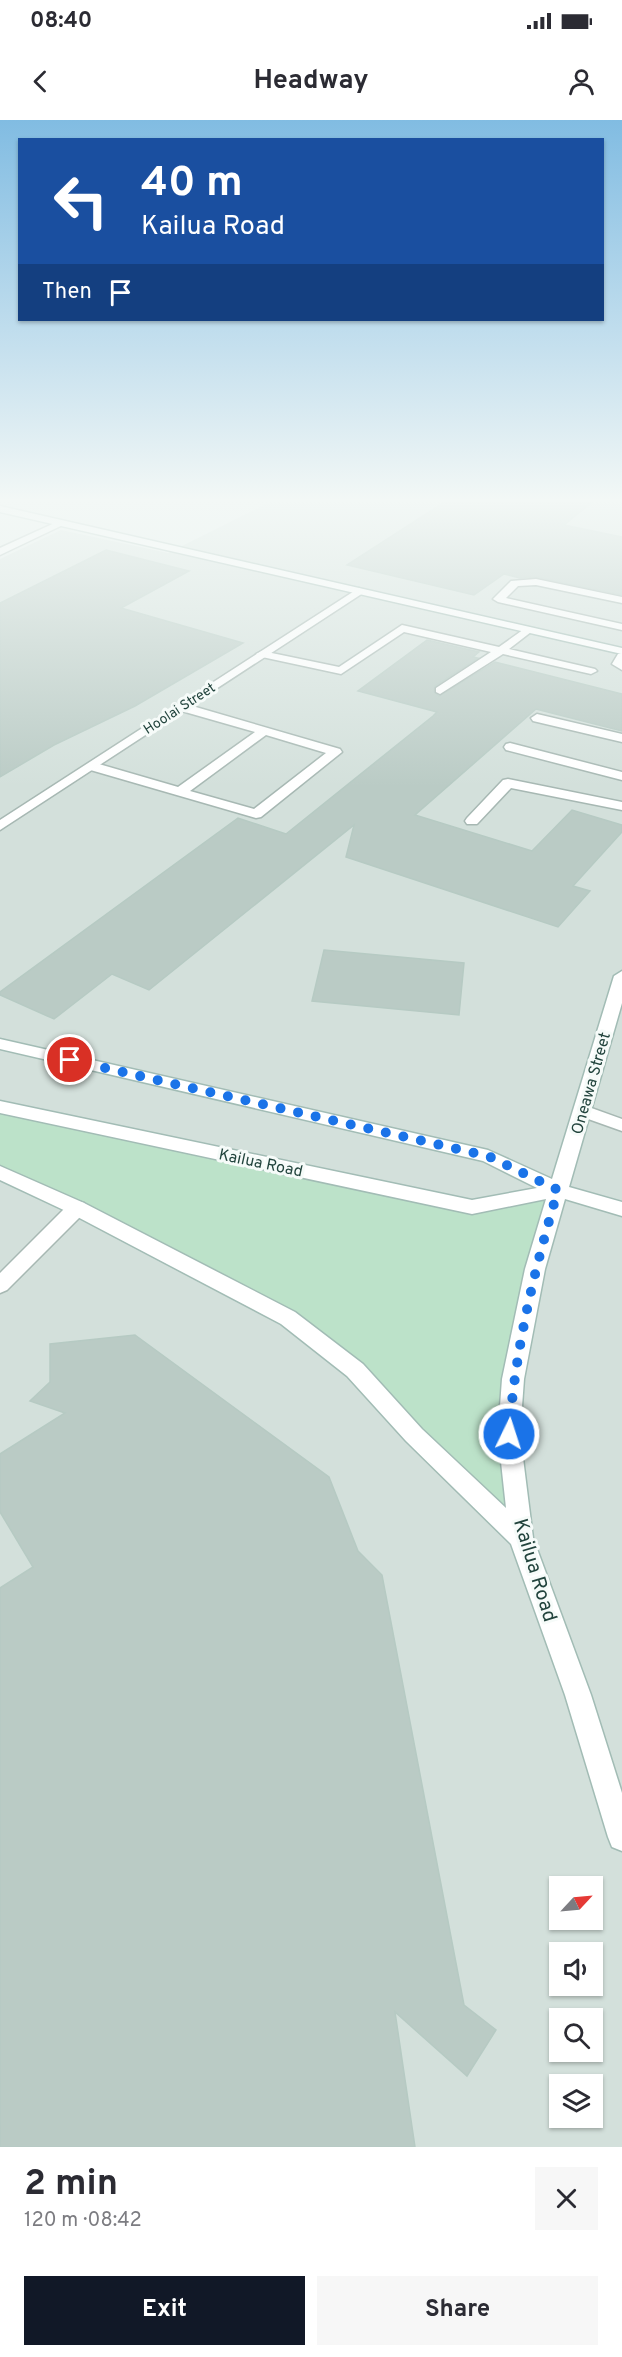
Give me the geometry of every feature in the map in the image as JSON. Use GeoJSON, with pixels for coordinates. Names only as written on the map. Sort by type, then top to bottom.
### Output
{"type":"FeatureCollection","features":[{"type":"Feature","properties":{"kind":"street","name":"Hoolai Street"},"geometry":{"type":"LineString","coordinates":[[0,826],[349,598]]}},
{"type":"Feature","properties":{"kind":"street"},"geometry":{"type":"LineString","coordinates":[[387,598],[622,654],[618,664],[622,667]]}},
{"type":"Feature","properties":{"kind":"street"},"geometry":{"type":"LineString","coordinates":[[500,598],[498,599],[622,627]]}},
{"type":"Feature","properties":{"kind":"street"},"geometry":{"type":"LineString","coordinates":[[262,654],[341,671],[402,628],[591,671]]}},
{"type":"Feature","properties":{"kind":"street"},"geometry":{"type":"LineString","coordinates":[[440,690],[500,651],[527,630]]}},
{"type":"Feature","properties":{"kind":"street"},"geometry":{"type":"LineString","coordinates":[[92,766],[256,814],[336,752],[182,706]]}},
{"type":"Feature","properties":{"kind":"street"},"geometry":{"type":"LineString","coordinates":[[537,718],[622,738]]}},
{"type":"Feature","properties":{"kind":"street"},"geometry":{"type":"LineString","coordinates":[[180,792],[263,732]]}},
{"type":"Feature","properties":{"kind":"street"},"geometry":{"type":"LineString","coordinates":[[510,747],[622,776]]}},
{"type":"Feature","properties":{"kind":"street"},"geometry":{"type":"LineString","coordinates":[[472,821],[508,783],[622,806]]}},
{"type":"Feature","properties":{"kind":"street","name":"Oneawa Street"},"geometry":{"type":"LineString","coordinates":[[558,1190],[617,1014],[622,976]]}},
{"type":"Feature","properties":{"kind":"street"},"geometry":{"type":"LineString","coordinates":[[0,1044],[488,1156],[558,1190],[622,1209]]}},
{"type":"Feature","properties":{"kind":"street","name":"Kailua Road"},"geometry":{"type":"LineString","coordinates":[[0,1107],[472,1207],[558,1190],[535,1269],[513,1379],[509,1434],[521,1538],[578,1695],[622,1837]]}},
{"type":"Feature","properties":{"kind":"street"},"geometry":{"type":"LineString","coordinates":[[583,1111],[622,1125]]}},
{"type":"Feature","properties":{"kind":"street"},"geometry":{"type":"LineString","coordinates":[[0,1172],[77,1208],[288,1318],[338,1355],[414,1435],[521,1538]]}},
{"type":"Feature","properties":{"kind":"street"},"geometry":{"type":"LineString","coordinates":[[0,1286],[77,1208]]}},
{"type":"Feature","properties":{"kind":"shaded area"},"geometry":{"type":"Polygon","coordinates":[[[0,598],[622,598],[622,2147],[0,2147],[0,598]]]}},
{"type":"Feature","properties":{"kind":"green space"},"geometry":{"type":"Polygon","coordinates":[[[0,1107],[464,1206],[558,1190],[518,1352],[521,1538],[318,1341],[0,1172],[0,1107]]]}},
{"type":"Feature","properties":{"kind":"building"},"geometry":{"type":"Polygon","coordinates":[[[11,598],[140,598],[121,608],[243,643],[135,706],[54,745],[0,777],[0,603],[11,598]]]}},
{"type":"Feature","properties":{"kind":"building"},"geometry":{"type":"Polygon","coordinates":[[[427,640],[479,652],[473,657],[478,658],[435,686],[434,692],[439,696],[495,662],[622,694],[622,731],[536,709],[415,815],[532,851],[572,810],[622,825],[622,832],[573,886],[590,891],[558,927],[346,857],[354,825],[149,990],[112,974],[54,1019],[0,995],[0,992],[238,818],[286,834],[433,716],[437,712],[358,691],[427,640]]]}},
{"type":"Feature","properties":{"kind":"building"},"geometry":{"type":"Polygon","coordinates":[[[324,950],[464,963],[459,1015],[312,1001],[324,950]]]}},
{"type":"Feature","properties":{"kind":"building"},"geometry":{"type":"Polygon","coordinates":[[[135,1335],[329,1477],[358,1551],[382,1575],[464,2005],[496,2030],[467,2076],[395,2012],[415,2147],[0,2147],[0,1588],[33,1567],[0,1512],[0,1454],[65,1413],[30,1401],[50,1382],[50,1344],[135,1335]]]}},
{"type":"Feature","properties":{"kind":"route"},"geometry":{"type":"LineString","coordinates":[[70,1060],[488,1156],[558,1190],[535,1269],[518,1352],[513,1379],[509,1434]]}}]}
